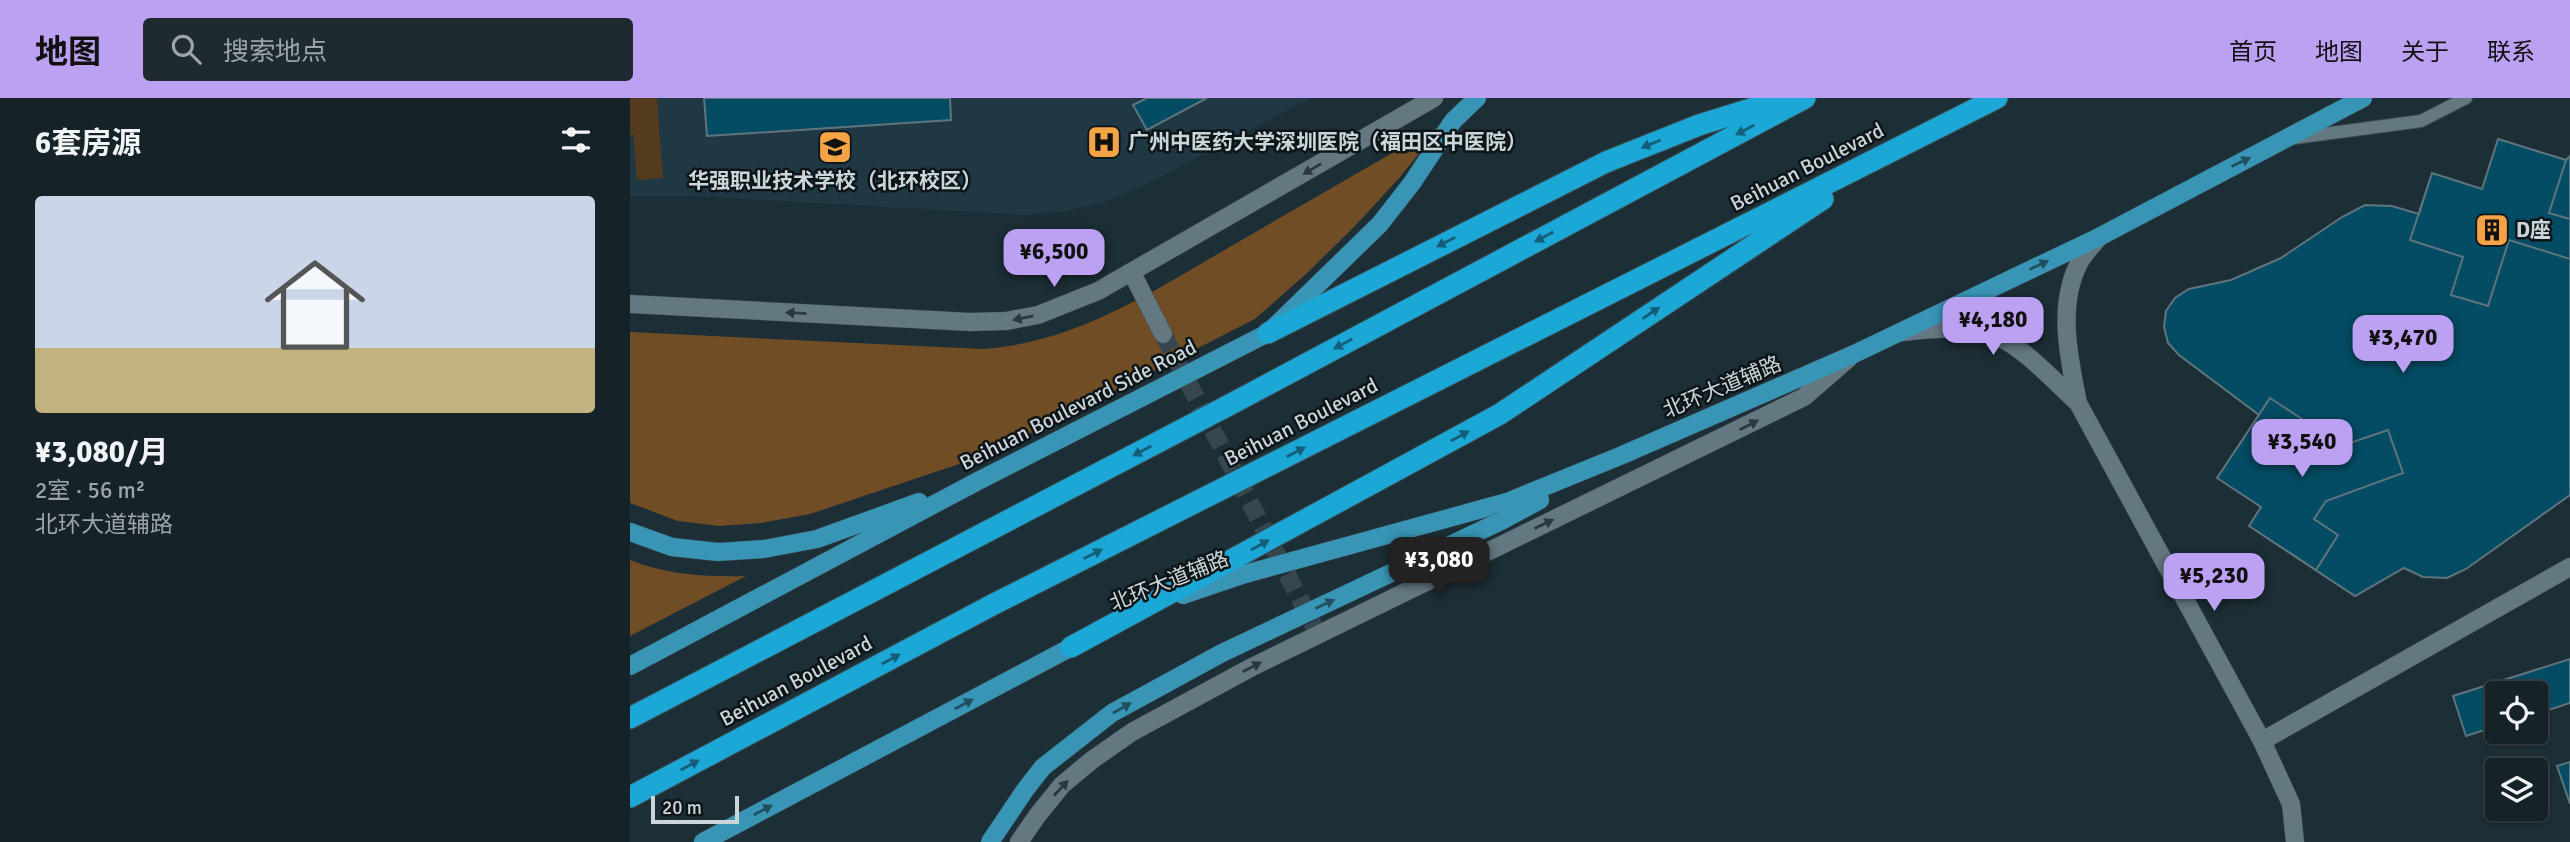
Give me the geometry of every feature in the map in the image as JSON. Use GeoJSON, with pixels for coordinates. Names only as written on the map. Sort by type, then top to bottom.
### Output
{"type":"FeatureCollection","features":[{"type":"Feature","properties":{"kind":"highway"},"geometry":{"type":"LineString","coordinates":[[1268,333],[1606,162],[1699,125],[1785,98]]}},
{"type":"Feature","properties":{"kind":"highway","name":"Beihuan Boulevard"},"geometry":{"type":"LineString","coordinates":[[630,718],[1233,403],[1805,98]]}},
{"type":"Feature","properties":{"kind":"highway","name":"Beihuan Boulevard"},"geometry":{"type":"LineString","coordinates":[[630,797],[994,604],[1997,98]]}},
{"type":"Feature","properties":{"kind":"highway"},"geometry":{"type":"LineString","coordinates":[[1071,647],[1500,414],[1903,146]]}},
{"type":"Feature","properties":{"kind":"main road","name":"Beihuan Boulevard Side Road"},"geometry":{"type":"LineString","coordinates":[[630,666],[978,481],[1268,333],[1380,224],[1412,183],[1453,121],[1477,98]]}},
{"type":"Feature","properties":{"kind":"main road","name":"北环大道辅路"},"geometry":{"type":"LineString","coordinates":[[703,842],[1071,647],[1192,590],[1507,502],[1620,456],[1852,355],[2099,236],[2363,98]]}},
{"type":"Feature","properties":{"kind":"main road"},"geometry":{"type":"LineString","coordinates":[[990,842],[1043,767],[1112,713],[1222,653],[1503,520],[1620,456]]}},
{"type":"Feature","properties":{"kind":"main road"},"geometry":{"type":"LineString","coordinates":[[630,531],[672,547],[718,552],[764,549],[817,539],[978,481]]}},
{"type":"Feature","properties":{"kind":"street"},"geometry":{"type":"LineString","coordinates":[[630,304],[970,322],[1006,321],[1038,315],[1068,304],[1132,273],[1434,98]]}},
{"type":"Feature","properties":{"kind":"street"},"geometry":{"type":"LineString","coordinates":[[2099,236],[2080,260],[2071,282],[2066,342],[2078,403],[2262,741],[2291,804],[2295,842]]}},
{"type":"Feature","properties":{"kind":"street"},"geometry":{"type":"LineString","coordinates":[[1132,273],[1163,334]]}},
{"type":"Feature","properties":{"kind":"street"},"geometry":{"type":"LineString","coordinates":[[1899,332],[1943,328],[2002,339],[2026,356],[2078,403]]}},
{"type":"Feature","properties":{"kind":"street"},"geometry":{"type":"LineString","coordinates":[[1019,842],[1062,785],[1132,732],[1252,667],[1804,397],[1852,355]]}},
{"type":"Feature","properties":{"kind":"street"},"geometry":{"type":"LineString","coordinates":[[2262,741],[2570,567]]}},
{"type":"Feature","properties":{"kind":"lane"},"geometry":{"type":"LineString","coordinates":[[2287,139],[2421,121],[2466,98]]}},
{"type":"Feature","properties":{"kind":"shaded area"},"geometry":{"type":"Polygon","coordinates":[[[630,98],[1312,98],[1143,186],[1105,202],[1066,211],[1025,215],[693,196],[630,196],[630,98]]]}},
{"type":"Feature","properties":{"kind":"shaded area"},"geometry":{"type":"Polygon","coordinates":[[[630,98],[657,98],[663,178],[637,180],[633,133],[630,136],[630,98]]]}},
{"type":"Feature","properties":{"kind":"shaded area"},"geometry":{"type":"Polygon","coordinates":[[[1443,124],[1400,177],[1354,227],[1255,319],[992,453],[810,514],[761,523],[719,526],[678,521],[630,503],[630,332],[982,349],[1017,345],[1084,325],[1148,294],[1443,124]]]}},
{"type":"Feature","properties":{"kind":"shaded area"},"geometry":{"type":"Polygon","coordinates":[[[630,560],[687,574],[746,576],[630,636],[630,560]]]}},
{"type":"Feature","properties":{"kind":"building"},"geometry":{"type":"Polygon","coordinates":[[[704,98],[950,98],[951,120],[707,136],[704,98]]]}},
{"type":"Feature","properties":{"kind":"building"},"geometry":{"type":"Polygon","coordinates":[[[1147,98],[1207,98],[1147,130],[1133,105],[1147,98]]]}},
{"type":"Feature","properties":{"kind":"building"},"geometry":{"type":"Polygon","coordinates":[[[2498,139],[2566,160],[2570,156],[2570,495],[2466,569],[2447,578],[2423,577],[2404,568],[2355,596],[2249,526],[2261,507],[2217,478],[2259,415],[2179,355],[2168,343],[2164,327],[2166,311],[2175,298],[2189,289],[2231,280],[2281,258],[2342,217],[2365,205],[2392,206],[2419,214],[2432,173],[2482,189],[2498,139]]]}},
{"type":"Feature","properties":{"kind":"building","name":"D座"},"geometry":{"type":"Polygon","coordinates":[[[2498,139],[2566,160],[2549,213],[2570,219],[2570,259],[2509,240],[2488,306],[2451,295],[2463,257],[2410,240],[2432,173],[2482,189],[2498,139]]]}},
{"type":"Feature","properties":{"kind":"building"},"geometry":{"type":"Polygon","coordinates":[[[2270,398],[2305,421],[2297,434],[2324,452],[2388,430],[2403,473],[2326,501],[2314,519],[2338,535],[2316,570],[2249,526],[2261,507],[2217,478],[2270,398]]]}},
{"type":"Feature","properties":{"kind":"building"},"geometry":{"type":"Polygon","coordinates":[[[2570,659],[2570,703],[2548,710],[2548,681],[2500,681],[2570,659]]]}},
{"type":"Feature","properties":{"kind":"building"},"geometry":{"type":"Polygon","coordinates":[[[2485,686],[2485,730],[2466,736],[2453,696],[2485,686]]]}},
{"type":"Feature","properties":{"kind":"building"},"geometry":{"type":"Polygon","coordinates":[[[2570,762],[2570,804],[2557,766],[2570,762]]]}},
{"type":"Feature","properties":{"kind":"tunnel"},"geometry":{"type":"LineString","coordinates":[[1163,334],[1318,634]]}},
{"type":"Feature","properties":{"kind":"place","name":"广州中医药大学深圳医院（福田区中医院）"},"geometry":{"type":"Point","coordinates":[1104,142]}},
{"type":"Feature","properties":{"kind":"place","name":"华强职业技术学校（北环校区）"},"geometry":{"type":"Point","coordinates":[835,147]}},
{"type":"Feature","properties":{"kind":"place","name":"D座"},"geometry":{"type":"Point","coordinates":[2492,230]}}]}
